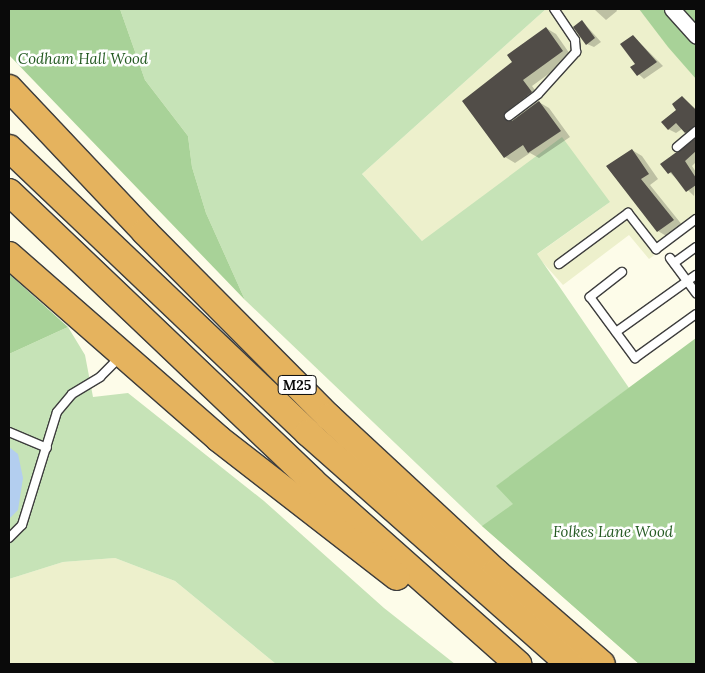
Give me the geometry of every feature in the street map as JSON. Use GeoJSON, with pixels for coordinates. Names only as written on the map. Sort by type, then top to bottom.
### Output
{"type":"FeatureCollection","features":[{"type":"Feature","properties":{"kind":"highway","name":"M25"},"geometry":{"type":"LineString","coordinates":[[9,88],[145,232],[329,417],[496,572],[602,664]]}},
{"type":"Feature","properties":{"kind":"highway","name":"M25"},"geometry":{"type":"LineString","coordinates":[[9,148],[315,440],[569,664]]}},
{"type":"Feature","properties":{"kind":"highway"},"geometry":{"type":"LineString","coordinates":[[9,192],[306,474],[484,636],[518,664]]}},
{"type":"Feature","properties":{"kind":"highway"},"geometry":{"type":"LineString","coordinates":[[9,255],[219,439],[342,537],[484,636]]}},
{"type":"Feature","properties":{"kind":"street"},"geometry":{"type":"LineString","coordinates":[[672,9],[696,36]]}},
{"type":"Feature","properties":{"kind":"lane"},"geometry":{"type":"LineString","coordinates":[[509,116],[538,94],[576,52],[575,40],[554,9]]}},
{"type":"Feature","properties":{"kind":"lane"},"geometry":{"type":"LineString","coordinates":[[677,147],[696,131]]}},
{"type":"Feature","properties":{"kind":"lane"},"geometry":{"type":"LineString","coordinates":[[559,264],[628,213],[656,249],[696,219]]}},
{"type":"Feature","properties":{"kind":"lane"},"geometry":{"type":"LineString","coordinates":[[696,247],[672,261],[696,293]]}},
{"type":"Feature","properties":{"kind":"lane"},"geometry":{"type":"LineString","coordinates":[[622,272],[590,297],[635,358],[696,314]]}},
{"type":"Feature","properties":{"kind":"lane"},"geometry":{"type":"LineString","coordinates":[[616,332],[696,275]]}},
{"type":"Feature","properties":{"kind":"lane"},"geometry":{"type":"LineString","coordinates":[[9,538],[22,524],[57,412],[72,394],[100,377],[123,354]]}},
{"type":"Feature","properties":{"kind":"lane"},"geometry":{"type":"LineString","coordinates":[[9,432],[47,448]]}},
{"type":"Feature","properties":{"kind":"green space","name":"Codham Hall Wood"},"geometry":{"type":"Polygon","coordinates":[[[9,9],[120,9],[145,80],[188,136],[192,167],[206,213],[245,300],[9,55],[9,9]]]}},
{"type":"Feature","properties":{"kind":"green space"},"geometry":{"type":"Polygon","coordinates":[[[120,9],[546,9],[362,174],[422,241],[562,137],[610,202],[537,254],[629,388],[497,486],[696,664],[639,664],[482,526],[245,300],[206,213],[192,167],[188,136],[145,80],[120,9]]]}},
{"type":"Feature","properties":{"kind":"green space"},"geometry":{"type":"Polygon","coordinates":[[[546,9],[639,9],[696,79],[696,225],[649,259],[629,235],[563,285],[536,255],[610,202],[422,241],[362,174],[546,9]]]}},
{"type":"Feature","properties":{"kind":"green space"},"geometry":{"type":"Polygon","coordinates":[[[639,9],[696,9],[696,79],[668,47],[639,9]]]}},
{"type":"Feature","properties":{"kind":"green space"},"geometry":{"type":"Polygon","coordinates":[[[9,274],[68,327],[9,354],[9,274]]]}},
{"type":"Feature","properties":{"kind":"green space"},"geometry":{"type":"Polygon","coordinates":[[[68,327],[85,355],[93,397],[128,393],[264,501],[384,608],[455,664],[276,664],[175,581],[115,558],[63,562],[9,579],[9,354],[68,327]]]}},
{"type":"Feature","properties":{"kind":"green space","name":"Folkes Lane Wood"},"geometry":{"type":"Polygon","coordinates":[[[696,338],[696,664],[639,664],[482,526],[513,504],[496,486],[696,338]]]}},
{"type":"Feature","properties":{"kind":"green space"},"geometry":{"type":"Polygon","coordinates":[[[115,558],[175,581],[276,664],[9,664],[9,579],[63,562],[115,558]]]}},
{"type":"Feature","properties":{"kind":"water"},"geometry":{"type":"Polygon","coordinates":[[[9,447],[18,454],[23,478],[18,510],[9,519],[9,447]]]}},
{"type":"Feature","properties":{"kind":"building"},"geometry":{"type":"Polygon","coordinates":[[[582,20],[595,38],[586,45],[573,27],[582,20]]]}},
{"type":"Feature","properties":{"kind":"building"},"geometry":{"type":"Polygon","coordinates":[[[546,27],[563,51],[523,80],[532,92],[506,112],[504,117],[512,121],[539,101],[561,131],[528,153],[523,145],[504,158],[462,101],[512,62],[507,55],[546,27]]]}},
{"type":"Feature","properties":{"kind":"building"},"geometry":{"type":"Polygon","coordinates":[[[633,35],[657,62],[637,76],[630,67],[635,64],[620,44],[633,35]]]}},
{"type":"Feature","properties":{"kind":"building"},"geometry":{"type":"Polygon","coordinates":[[[682,96],[696,110],[696,126],[685,133],[676,123],[668,130],[661,122],[676,110],[672,104],[682,96]]]}},
{"type":"Feature","properties":{"kind":"building"},"geometry":{"type":"Polygon","coordinates":[[[696,138],[696,151],[685,161],[696,178],[696,185],[686,192],[671,172],[668,174],[660,164],[696,138]]]}},
{"type":"Feature","properties":{"kind":"building"},"geometry":{"type":"Polygon","coordinates":[[[632,149],[649,174],[641,179],[674,220],[657,232],[606,166],[632,149]]]}}]}
